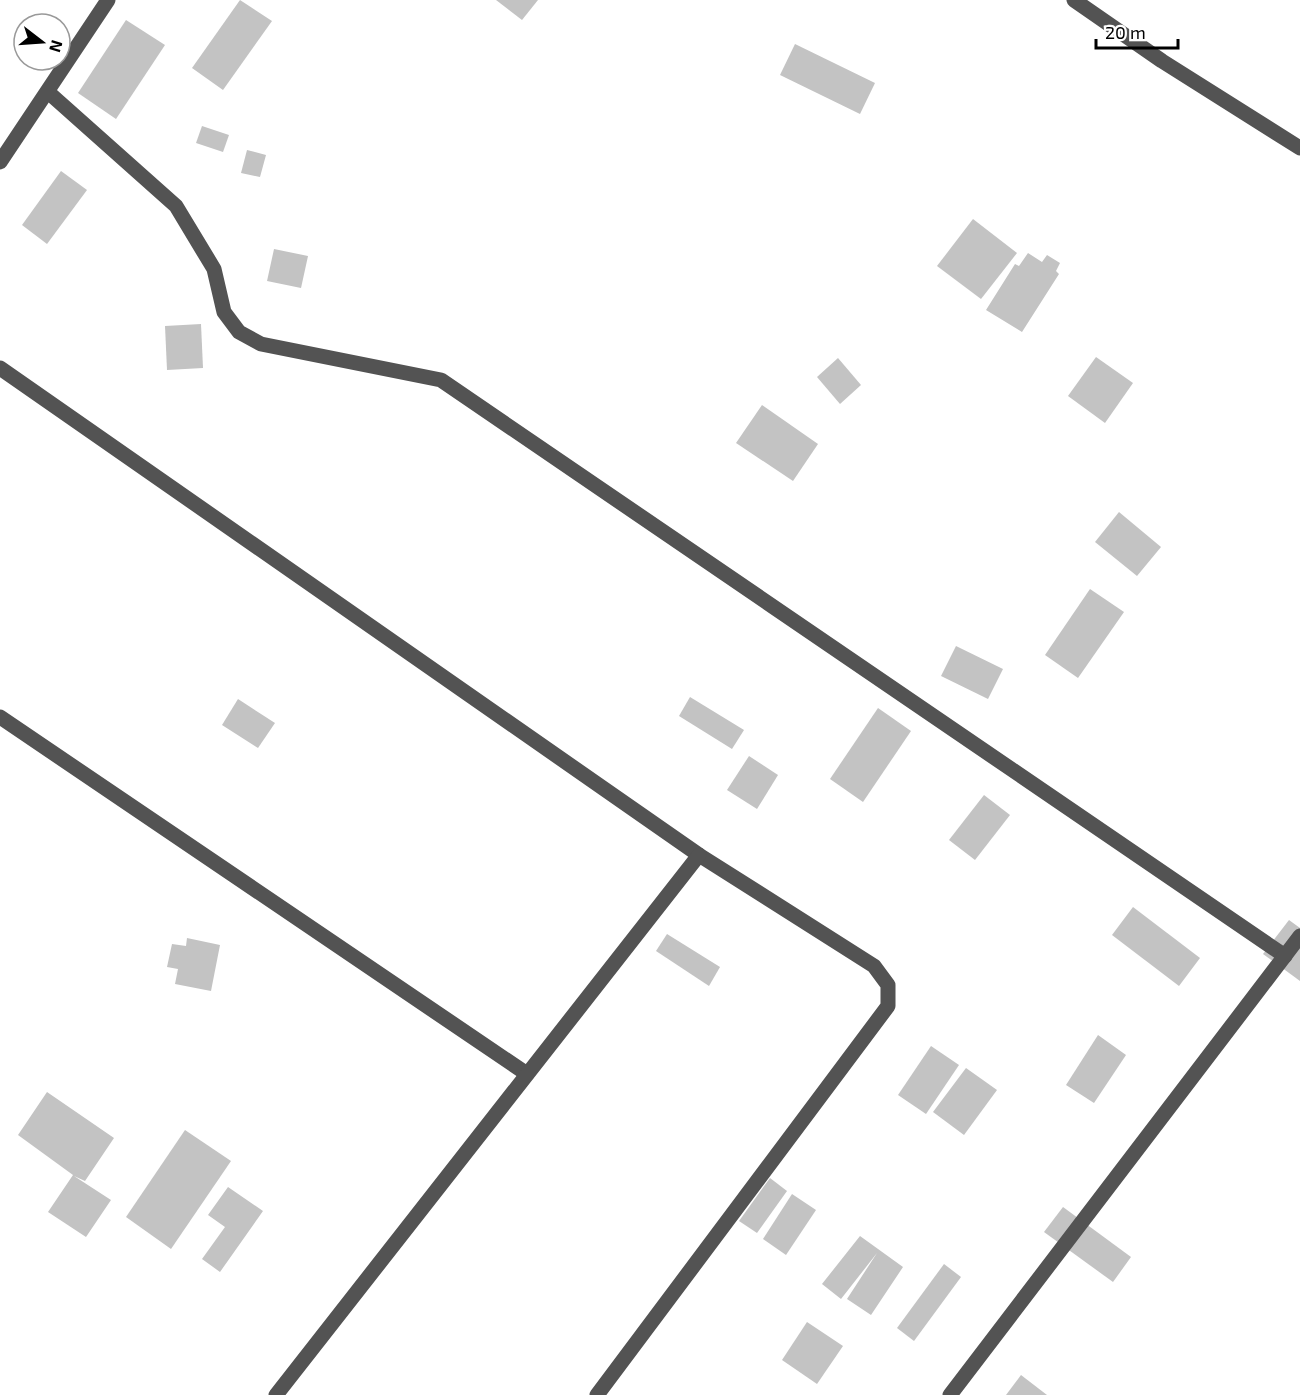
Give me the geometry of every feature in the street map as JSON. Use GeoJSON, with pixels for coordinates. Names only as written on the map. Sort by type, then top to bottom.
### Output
{"type":"FeatureCollection","features":[{"type":"Feature","properties":{"kind":"street"},"geometry":{"type":"LineString","coordinates":[[0,162],[108,0]]}},
{"type":"Feature","properties":{"kind":"street"},"geometry":{"type":"LineString","coordinates":[[1074,0],[1153,55],[1300,148]]}},
{"type":"Feature","properties":{"kind":"street"},"geometry":{"type":"LineString","coordinates":[[48,92],[176,206],[214,269],[224,312],[239,332],[261,344],[441,380],[1285,956]]}},
{"type":"Feature","properties":{"kind":"street"},"geometry":{"type":"LineString","coordinates":[[0,368],[699,855],[874,966],[888,985],[888,1006],[597,1395]]}},
{"type":"Feature","properties":{"kind":"street"},"geometry":{"type":"LineString","coordinates":[[0,717],[527,1074]]}},
{"type":"Feature","properties":{"kind":"street"},"geometry":{"type":"LineString","coordinates":[[276,1395],[699,855]]}},
{"type":"Feature","properties":{"kind":"street"},"geometry":{"type":"LineString","coordinates":[[950,1395],[1300,936]]}},
{"type":"Feature","properties":{"kind":"building"},"geometry":{"type":"Polygon","coordinates":[[[240,0],[272,21],[223,90],[192,68],[240,0]]]}},
{"type":"Feature","properties":{"kind":"building"},"geometry":{"type":"Polygon","coordinates":[[[496,0],[538,0],[522,20],[496,0]]]}},
{"type":"Feature","properties":{"kind":"building"},"geometry":{"type":"Polygon","coordinates":[[[126,20],[165,45],[116,119],[78,93],[126,20]]]}},
{"type":"Feature","properties":{"kind":"building"},"geometry":{"type":"Polygon","coordinates":[[[795,44],[875,83],[860,114],[780,75],[795,44]]]}},
{"type":"Feature","properties":{"kind":"building"},"geometry":{"type":"Polygon","coordinates":[[[202,126],[229,135],[223,152],[196,143],[202,126]]]}},
{"type":"Feature","properties":{"kind":"building"},"geometry":{"type":"Polygon","coordinates":[[[247,150],[266,155],[260,177],[241,173],[247,150]]]}},
{"type":"Feature","properties":{"kind":"building"},"geometry":{"type":"Polygon","coordinates":[[[61,171],[87,190],[47,244],[22,225],[61,171]]]}},
{"type":"Feature","properties":{"kind":"building"},"geometry":{"type":"Polygon","coordinates":[[[973,219],[1017,253],[981,299],[937,266],[973,219]]]}},
{"type":"Feature","properties":{"kind":"building"},"geometry":{"type":"Polygon","coordinates":[[[274,249],[308,256],[301,288],[267,281],[274,249]]]}},
{"type":"Feature","properties":{"kind":"building"},"geometry":{"type":"Polygon","coordinates":[[[1028,253],[1042,262],[1047,255],[1060,263],[1056,271],[1059,274],[1022,332],[986,310],[1015,264],[1019,266],[1028,253]]]}},
{"type":"Feature","properties":{"kind":"building"},"geometry":{"type":"Polygon","coordinates":[[[201,324],[203,368],[167,370],[165,326],[201,324]]]}},
{"type":"Feature","properties":{"kind":"building"},"geometry":{"type":"Polygon","coordinates":[[[1096,357],[1133,383],[1105,423],[1068,396],[1096,357]]]}},
{"type":"Feature","properties":{"kind":"building"},"geometry":{"type":"Polygon","coordinates":[[[838,358],[861,385],[840,404],[817,377],[838,358]]]}},
{"type":"Feature","properties":{"kind":"building"},"geometry":{"type":"Polygon","coordinates":[[[762,405],[818,444],[793,481],[736,443],[762,405]]]}},
{"type":"Feature","properties":{"kind":"building"},"geometry":{"type":"Polygon","coordinates":[[[1119,512],[1161,547],[1137,576],[1095,542],[1119,512]]]}},
{"type":"Feature","properties":{"kind":"building"},"geometry":{"type":"Polygon","coordinates":[[[1090,589],[1124,612],[1078,678],[1045,655],[1090,589]]]}},
{"type":"Feature","properties":{"kind":"building"},"geometry":{"type":"Polygon","coordinates":[[[956,646],[1003,669],[988,699],[941,676],[956,646]]]}},
{"type":"Feature","properties":{"kind":"building"},"geometry":{"type":"Polygon","coordinates":[[[690,697],[744,730],[732,749],[679,716],[690,697]]]}},
{"type":"Feature","properties":{"kind":"building"},"geometry":{"type":"Polygon","coordinates":[[[238,699],[275,723],[258,748],[222,725],[238,699]]]}},
{"type":"Feature","properties":{"kind":"building"},"geometry":{"type":"Polygon","coordinates":[[[878,708],[911,731],[863,802],[830,779],[878,708]]]}},
{"type":"Feature","properties":{"kind":"building"},"geometry":{"type":"Polygon","coordinates":[[[749,756],[778,775],[757,809],[727,790],[749,756]]]}},
{"type":"Feature","properties":{"kind":"building"},"geometry":{"type":"Polygon","coordinates":[[[984,795],[1010,815],[975,860],[949,840],[984,795]]]}},
{"type":"Feature","properties":{"kind":"building"},"geometry":{"type":"Polygon","coordinates":[[[1133,907],[1200,958],[1179,986],[1112,935],[1133,907]]]}},
{"type":"Feature","properties":{"kind":"building"},"geometry":{"type":"Polygon","coordinates":[[[1289,920],[1300,928],[1300,981],[1263,954],[1289,920]]]}},
{"type":"Feature","properties":{"kind":"building"},"geometry":{"type":"Polygon","coordinates":[[[667,934],[720,967],[709,986],[656,951],[667,934]]]}},
{"type":"Feature","properties":{"kind":"building"},"geometry":{"type":"Polygon","coordinates":[[[187,938],[220,945],[211,991],[175,984],[178,969],[167,967],[172,944],[186,946],[187,938]]]}},
{"type":"Feature","properties":{"kind":"building"},"geometry":{"type":"Polygon","coordinates":[[[1098,1035],[1126,1055],[1094,1103],[1066,1085],[1098,1035]]]}},
{"type":"Feature","properties":{"kind":"building"},"geometry":{"type":"Polygon","coordinates":[[[931,1046],[959,1065],[926,1114],[898,1095],[931,1046]]]}},
{"type":"Feature","properties":{"kind":"building"},"geometry":{"type":"Polygon","coordinates":[[[966,1068],[997,1090],[964,1135],[933,1112],[966,1068]]]}},
{"type":"Feature","properties":{"kind":"building"},"geometry":{"type":"Polygon","coordinates":[[[47,1092],[114,1138],[85,1181],[74,1176],[111,1200],[86,1237],[48,1212],[73,1175],[18,1135],[47,1092]]]}},
{"type":"Feature","properties":{"kind":"building"},"geometry":{"type":"Polygon","coordinates":[[[185,1130],[231,1161],[171,1249],[126,1217],[185,1130]]]}},
{"type":"Feature","properties":{"kind":"building"},"geometry":{"type":"Polygon","coordinates":[[[770,1178],[787,1191],[757,1233],[739,1221],[770,1178]]]}},
{"type":"Feature","properties":{"kind":"building"},"geometry":{"type":"Polygon","coordinates":[[[228,1187],[263,1211],[220,1272],[202,1259],[225,1227],[208,1215],[228,1187]]]}},
{"type":"Feature","properties":{"kind":"building"},"geometry":{"type":"Polygon","coordinates":[[[792,1194],[816,1210],[786,1255],[763,1239],[792,1194]]]}},
{"type":"Feature","properties":{"kind":"building"},"geometry":{"type":"Polygon","coordinates":[[[1063,1207],[1131,1257],[1113,1282],[1044,1232],[1063,1207]]]}},
{"type":"Feature","properties":{"kind":"building"},"geometry":{"type":"Polygon","coordinates":[[[860,1236],[903,1267],[871,1315],[847,1299],[877,1253],[841,1299],[822,1284],[860,1236]]]}},
{"type":"Feature","properties":{"kind":"building"},"geometry":{"type":"Polygon","coordinates":[[[944,1264],[961,1277],[914,1341],[897,1328],[944,1264]]]}},
{"type":"Feature","properties":{"kind":"building"},"geometry":{"type":"Polygon","coordinates":[[[807,1322],[843,1346],[817,1384],[782,1360],[807,1322]]]}},
{"type":"Feature","properties":{"kind":"building"},"geometry":{"type":"Polygon","coordinates":[[[1021,1375],[1047,1395],[1006,1395],[1021,1375]]]}}]}
